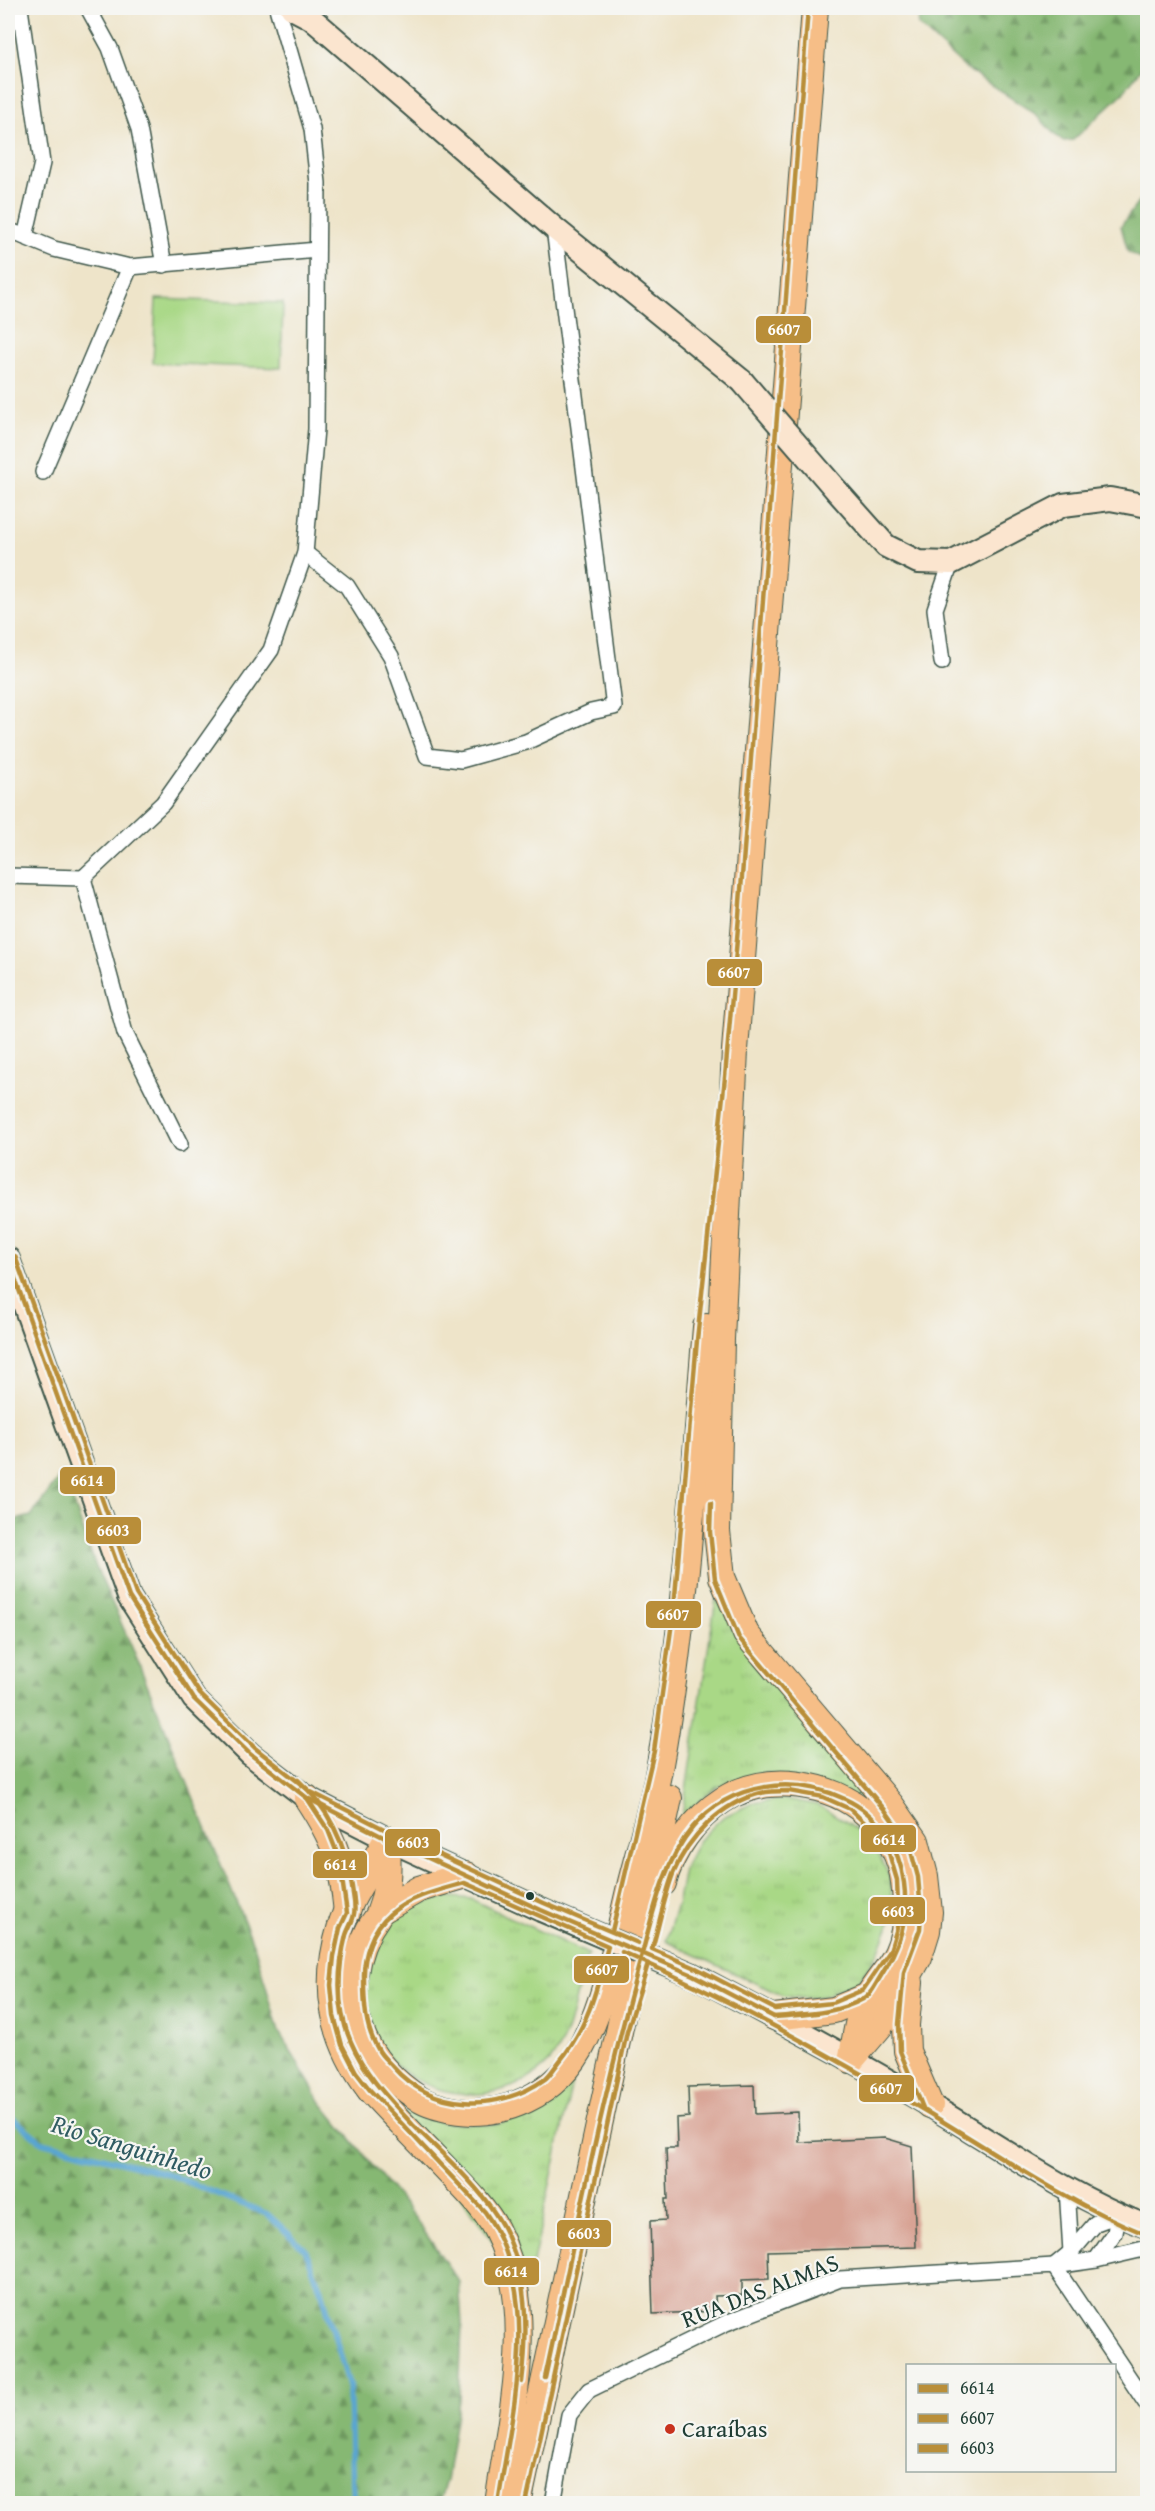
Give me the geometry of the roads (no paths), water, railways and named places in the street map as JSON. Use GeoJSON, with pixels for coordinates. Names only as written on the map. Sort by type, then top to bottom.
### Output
{"type":"FeatureCollection","features":[{"type":"Feature","properties":{"kind":"main road"},"geometry":{"type":"LineString","coordinates":[[387,1839],[389,1868],[381,1911],[358,1954],[353,1987],[356,2011],[364,2040],[379,2064],[401,2087],[426,2103],[458,2112],[490,2112],[523,2103],[547,2088],[571,2062],[585,2041],[609,1975],[660,1766],[675,1661],[706,1326],[735,1050],[815,8]]}},
{"type":"Feature","properties":{"kind":"main road"},"geometry":{"type":"LineString","coordinates":[[735,1050],[721,1339],[717,1531],[722,1577],[746,1634],[891,1805],[915,1841],[925,1876],[929,1912],[927,1931],[911,1973],[880,2026],[851,2060]]}},
{"type":"Feature","properties":{"kind":"main road"},"geometry":{"type":"LineString","coordinates":[[518,2504],[675,1768],[700,1585],[721,1339]]}},
{"type":"Feature","properties":{"kind":"main road"},"geometry":{"type":"LineString","coordinates":[[620,2030],[666,1872],[680,1844],[695,1825],[724,1800],[759,1786],[789,1784],[825,1790],[854,1803],[877,1824],[896,1850],[904,1880],[906,1907],[904,1929],[897,1954],[868,1996],[860,2017],[851,2060]]}},
{"type":"Feature","properties":{"kind":"main road"},"geometry":{"type":"LineString","coordinates":[[307,1798],[328,1830],[339,1858],[347,1913]]}},
{"type":"Feature","properties":{"kind":"main road"},"geometry":{"type":"LineString","coordinates":[[387,1839],[347,1913],[334,1956],[331,1985],[334,2016],[342,2045],[356,2072],[370,2090],[476,2200],[495,2229],[507,2256],[517,2292],[519,2351],[499,2504]]}},
{"type":"Feature","properties":{"kind":"main road"},"geometry":{"type":"LineString","coordinates":[[381,1911],[419,1889],[466,1875]]}},
{"type":"Feature","properties":{"kind":"main road"},"geometry":{"type":"LineString","coordinates":[[911,1973],[906,2025],[907,2051],[930,2105]]}},
{"type":"Feature","properties":{"kind":"main road"},"geometry":{"type":"LineString","coordinates":[[499,2504],[602,2034],[609,1975]]}},
{"type":"Feature","properties":{"kind":"main road"},"geometry":{"type":"LineString","coordinates":[[774,2017],[834,2010],[868,1996]]}},
{"type":"Feature","properties":{"kind":"street"},"geometry":{"type":"LineString","coordinates":[[20,8],[42,163],[26,237]]}},
{"type":"Feature","properties":{"kind":"street"},"geometry":{"type":"LineString","coordinates":[[88,8],[110,48],[139,129],[164,265]]}},
{"type":"Feature","properties":{"kind":"street"},"geometry":{"type":"LineString","coordinates":[[8,876],[84,878],[163,803],[270,650],[305,553],[316,429],[318,183],[312,129],[276,8]]}},
{"type":"Feature","properties":{"kind":"street"},"geometry":{"type":"LineString","coordinates":[[292,8],[311,18],[554,228],[742,381],[886,546],[918,562],[951,563],[1063,505],[1110,499],[1148,506]]}},
{"type":"Feature","properties":{"kind":"street"},"geometry":{"type":"LineString","coordinates":[[305,553],[347,586],[390,656],[427,756],[461,760],[526,742],[591,712],[614,708],[554,228]]}},
{"type":"Feature","properties":{"kind":"street"},"geometry":{"type":"LineString","coordinates":[[8,230],[54,249],[130,267],[317,250]]}},
{"type":"Feature","properties":{"kind":"street"},"geometry":{"type":"LineString","coordinates":[[43,472],[130,267]]}},
{"type":"Feature","properties":{"kind":"street"},"geometry":{"type":"LineString","coordinates":[[942,662],[935,609],[951,563]]}},
{"type":"Feature","properties":{"kind":"street"},"geometry":{"type":"LineString","coordinates":[[84,878],[125,1033],[180,1144]]}},
{"type":"Feature","properties":{"kind":"street"},"geometry":{"type":"LineString","coordinates":[[8,1259],[129,1597],[194,1699],[250,1754],[307,1798],[387,1839],[541,1910],[693,1975],[851,2060],[1067,2188],[1118,2216],[1148,2227]]}},
{"type":"Feature","properties":{"kind":"street"},"geometry":{"type":"LineString","coordinates":[[1067,2188],[1071,2252]]}},
{"type":"Feature","properties":{"kind":"street"},"geometry":{"type":"LineString","coordinates":[[1118,2216],[1095,2223],[1071,2252],[1054,2266],[1148,2406]]}},
{"type":"Feature","properties":{"kind":"street"},"geometry":{"type":"LineString","coordinates":[[1096,2260],[1115,2233],[1118,2216]]}},
{"type":"Feature","properties":{"kind":"street","name":"RUA DAS ALMAS"},"geometry":{"type":"LineString","coordinates":[[553,2504],[569,2415],[589,2390],[726,2323],[840,2279],[1054,2266],[1096,2260],[1148,2248]]}},
{"type":"Feature","properties":{"kind":"waterway","name":"Rio Sanguinhedo"},"geometry":{"type":"LineString","coordinates":[[8,2106],[10,2116],[42,2142],[166,2173],[267,2214],[305,2249],[323,2295],[349,2385],[353,2504]]}},
{"type":"Feature","properties":{"kind":"place","name":"Caraíbas"},"geometry":{"type":"Point","coordinates":[670,2429]}}]}
